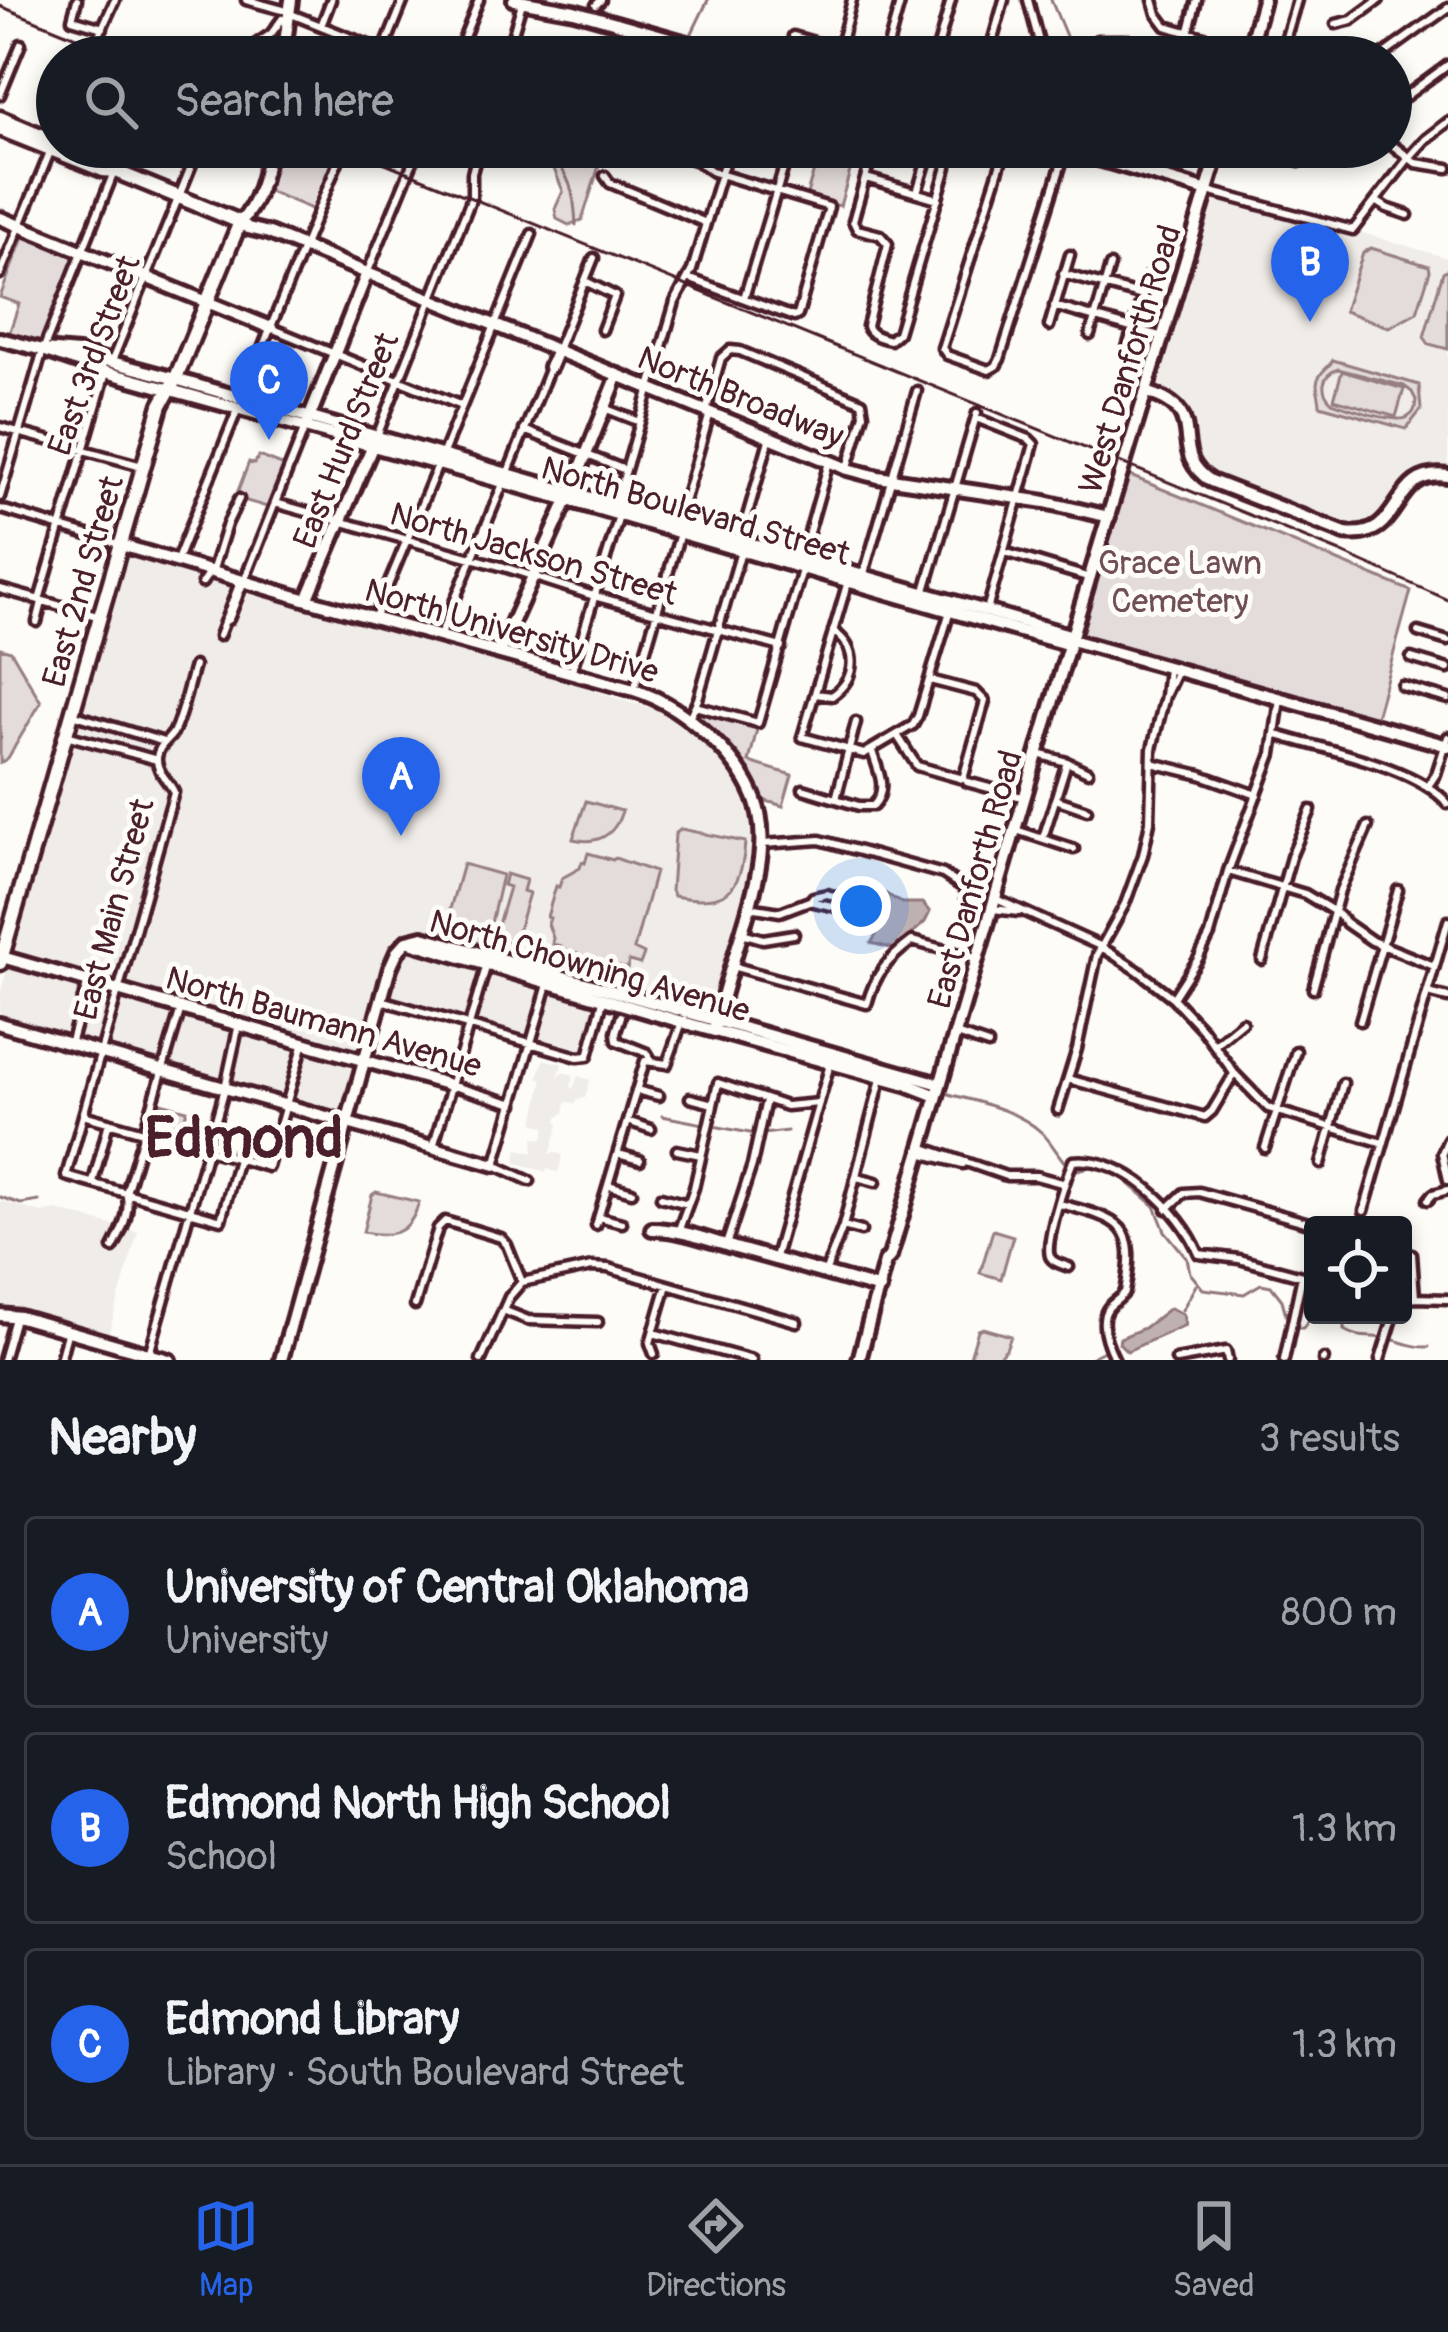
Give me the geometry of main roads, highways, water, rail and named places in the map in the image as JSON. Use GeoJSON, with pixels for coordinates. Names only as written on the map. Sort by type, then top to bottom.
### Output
{"type":"FeatureCollection","features":[{"type":"Feature","properties":{"kind":"main road"},"geometry":{"type":"LineString","coordinates":[[0,118],[36,134]]}},
{"type":"Feature","properties":{"kind":"main road"},"geometry":{"type":"LineString","coordinates":[[0,129],[36,138]]}},
{"type":"Feature","properties":{"kind":"main road"},"geometry":{"type":"LineString","coordinates":[[100,168],[115,171]]}},
{"type":"Feature","properties":{"kind":"main road"},"geometry":{"type":"LineString","coordinates":[[112,168],[115,171]]}},
{"type":"Feature","properties":{"kind":"main road","name":"East 2nd Street"},"geometry":{"type":"LineString","coordinates":[[1,959],[160,405],[240,222],[115,171]]}},
{"type":"Feature","properties":{"kind":"waterway"},"geometry":{"type":"LineString","coordinates":[[690,36],[708,0]]}},
{"type":"Feature","properties":{"kind":"waterway"},"geometry":{"type":"LineString","coordinates":[[1051,0],[1066,36]]}},
{"type":"Feature","properties":{"kind":"waterway"},"geometry":{"type":"LineString","coordinates":[[562,168],[574,200],[576,225]]}},
{"type":"Feature","properties":{"kind":"waterway"},"geometry":{"type":"LineString","coordinates":[[949,1094],[1021,1118],[1046,1137],[1073,1171],[1094,1166]]}},
{"type":"Feature","properties":{"kind":"waterway"},"geometry":{"type":"LineString","coordinates":[[662,1116],[755,1134]]}},
{"type":"Feature","properties":{"kind":"waterway"},"geometry":{"type":"LineString","coordinates":[[763,1134],[787,1131]]}},
{"type":"Feature","properties":{"kind":"waterway"},"geometry":{"type":"LineString","coordinates":[[1118,1174],[1155,1206],[1165,1231],[1187,1258],[1190,1273],[1203,1289],[1244,1294],[1261,1284],[1271,1286],[1282,1300],[1288,1322]]}},
{"type":"Feature","properties":{"kind":"waterway"},"geometry":{"type":"LineString","coordinates":[[0,1197],[21,1204],[39,1201]]}},
{"type":"Feature","properties":{"kind":"waterway"},"geometry":{"type":"LineString","coordinates":[[1182,1310],[1196,1285]]}},
{"type":"Feature","properties":{"kind":"waterway"},"geometry":{"type":"LineString","coordinates":[[1296,1328],[1306,1324]]}},
{"type":"Feature","properties":{"kind":"waterway"},"geometry":{"type":"LineString","coordinates":[[1344,1324],[1344,1330],[1354,1335],[1429,1347]]}},
{"type":"Feature","properties":{"kind":"waterway"},"geometry":{"type":"LineString","coordinates":[[1086,1360],[1114,1346]]}},
{"type":"Feature","properties":{"kind":"railway"},"geometry":{"type":"LineString","coordinates":[[0,6],[74,36]]}},
{"type":"Feature","properties":{"kind":"railway"},"geometry":{"type":"LineString","coordinates":[[398,168],[1448,600]]}},
{"type":"Feature","properties":{"kind":"place","name":"Edmond North High School"},"geometry":{"type":"Point","coordinates":[1310,322]}},
{"type":"Feature","properties":{"kind":"place","name":"Edmond Library"},"geometry":{"type":"Point","coordinates":[269,440]}},
{"type":"Feature","properties":{"kind":"place","name":"University of Central Oklahoma"},"geometry":{"type":"Point","coordinates":[401,836]}},
{"type":"Feature","properties":{"kind":"district","name":"Edmond"},"geometry":{"type":"Point","coordinates":[244,1137]}},
{"type":"Feature","properties":{"kind":"park label","name":"Grace Lawn Cemetery"},"geometry":{"type":"Point","coordinates":[1180,581]}}]}
